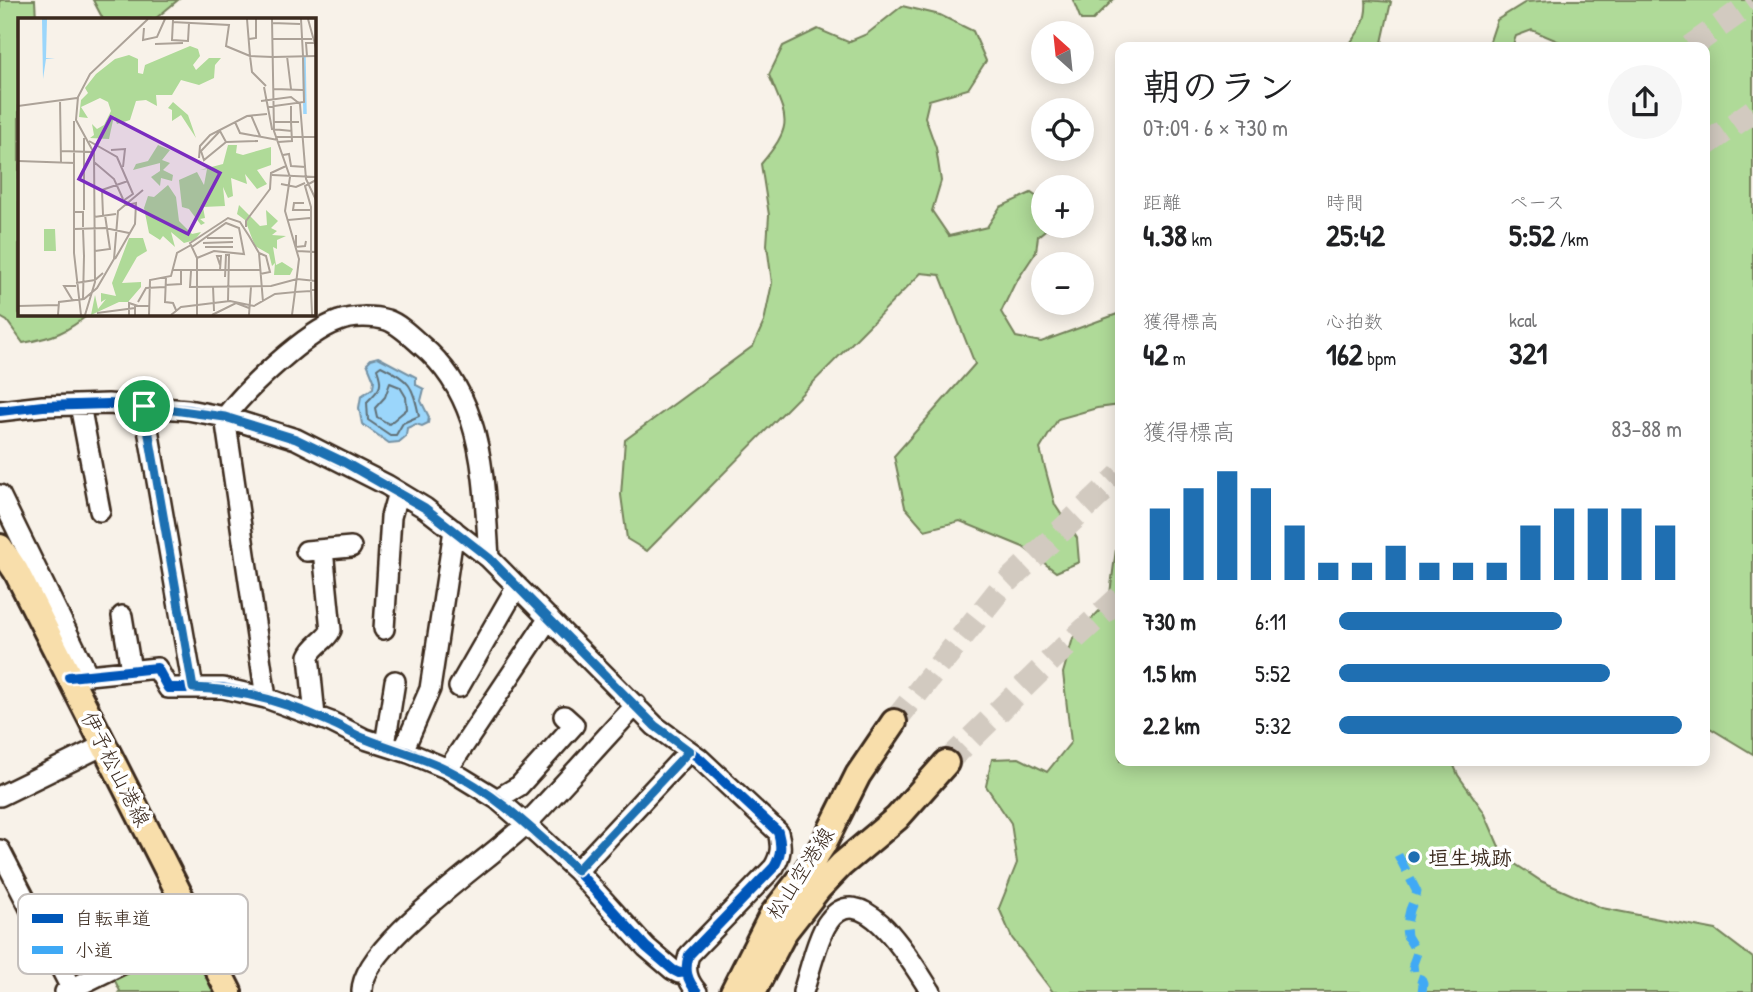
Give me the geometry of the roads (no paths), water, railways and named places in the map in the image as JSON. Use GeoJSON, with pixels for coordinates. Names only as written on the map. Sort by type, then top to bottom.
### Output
{"type":"FeatureCollection","features":[{"type":"Feature","properties":{"kind":"main road","name":"伊予松山港線"},"geometry":{"type":"LineString","coordinates":[[3,556],[79,676],[104,745],[179,894]]}},
{"type":"Feature","properties":{"kind":"main road","name":"松山空港線"},"geometry":{"type":"LineString","coordinates":[[733,992],[772,915],[823,845],[858,775],[894,722]]}},
{"type":"Feature","properties":{"kind":"main road","name":"松山空港線"},"geometry":{"type":"LineString","coordinates":[[753,992],[768,960],[800,910],[841,865],[897,818],[946,763]]}},
{"type":"Feature","properties":{"kind":"main road","name":"伊予松山港線"},"geometry":{"type":"LineString","coordinates":[[220,974],[229,992]]}},
{"type":"Feature","properties":{"kind":"street"},"geometry":{"type":"LineString","coordinates":[[266,698],[225,417],[237,400],[305,341],[339,321],[363,317],[388,320],[437,358],[455,383],[471,420],[485,504],[489,558]]}},
{"type":"Feature","properties":{"kind":"street"},"geometry":{"type":"LineString","coordinates":[[80,405],[100,511]]}},
{"type":"Feature","properties":{"kind":"street"},"geometry":{"type":"LineString","coordinates":[[0,411],[43,406],[144,406],[225,417],[296,439],[342,461],[398,492],[454,530],[489,558],[655,726],[689,751],[778,832],[780,856],[774,867],[689,955],[685,965],[687,978],[697,992]]}},
{"type":"Feature","properties":{"kind":"street"},"geometry":{"type":"LineString","coordinates":[[144,406],[193,688]]}},
{"type":"Feature","properties":{"kind":"street"},"geometry":{"type":"LineString","coordinates":[[386,629],[391,517],[398,492]]}},
{"type":"Feature","properties":{"kind":"street"},"geometry":{"type":"LineString","coordinates":[[0,495],[79,676],[158,668],[168,688],[223,688],[266,698],[315,716],[365,739],[448,769],[497,799],[577,870],[646,947],[673,970],[679,973],[687,972]]}},
{"type":"Feature","properties":{"kind":"street"},"geometry":{"type":"LineString","coordinates":[[3,556],[17,530]]}},
{"type":"Feature","properties":{"kind":"street"},"geometry":{"type":"LineString","coordinates":[[394,748],[430,689],[454,530]]}},
{"type":"Feature","properties":{"kind":"street"},"geometry":{"type":"LineString","coordinates":[[315,716],[309,656],[312,649],[328,638],[331,630],[314,550],[351,547]]}},
{"type":"Feature","properties":{"kind":"street"},"geometry":{"type":"LineString","coordinates":[[459,687],[517,586]]}},
{"type":"Feature","properties":{"kind":"street"},"geometry":{"type":"LineString","coordinates":[[122,616],[131,670]]}},
{"type":"Feature","properties":{"kind":"street"},"geometry":{"type":"LineString","coordinates":[[448,769],[549,618]]}},
{"type":"Feature","properties":{"kind":"street"},"geometry":{"type":"LineString","coordinates":[[394,748],[395,681]]}},
{"type":"Feature","properties":{"kind":"street"},"geometry":{"type":"LineString","coordinates":[[362,992],[365,975],[420,912],[526,824],[636,705]]}},
{"type":"Feature","properties":{"kind":"street"},"geometry":{"type":"LineString","coordinates":[[497,799],[519,786],[574,725],[564,716]]}},
{"type":"Feature","properties":{"kind":"street"},"geometry":{"type":"LineString","coordinates":[[0,796],[104,745]]}},
{"type":"Feature","properties":{"kind":"street"},"geometry":{"type":"LineString","coordinates":[[577,870],[689,751]]}},
{"type":"Feature","properties":{"kind":"street"},"geometry":{"type":"LineString","coordinates":[[0,850],[22,894]]}},
{"type":"Feature","properties":{"kind":"street"},"geometry":{"type":"LineString","coordinates":[[803,992],[827,923],[842,911],[852,908],[877,919],[931,992]]}},
{"type":"Feature","properties":{"kind":"street"},"geometry":{"type":"LineString","coordinates":[[62,974],[70,991],[104,974]]}},
{"type":"Feature","properties":{"kind":"water"},"geometry":{"type":"Polygon","coordinates":[[[378,357],[416,377],[416,385],[424,389],[421,401],[429,417],[428,423],[407,428],[406,436],[399,442],[389,443],[362,424],[359,408],[361,396],[373,388],[374,380],[367,363],[378,357]]]}},
{"type":"Feature","properties":{"kind":"tunnel"},"geometry":{"type":"LineString","coordinates":[[1697,42],[1753,2]]}},
{"type":"Feature","properties":{"kind":"tunnel"},"geometry":{"type":"LineString","coordinates":[[1710,142],[1753,111]]}},
{"type":"Feature","properties":{"kind":"tunnel"},"geometry":{"type":"LineString","coordinates":[[894,722],[1001,588],[1115,480]]}},
{"type":"Feature","properties":{"kind":"tunnel"},"geometry":{"type":"LineString","coordinates":[[946,763],[1115,602]]}},
{"type":"Feature","properties":{"kind":"place","name":"垣生城跡"},"geometry":{"type":"Point","coordinates":[1414,857]}}]}
